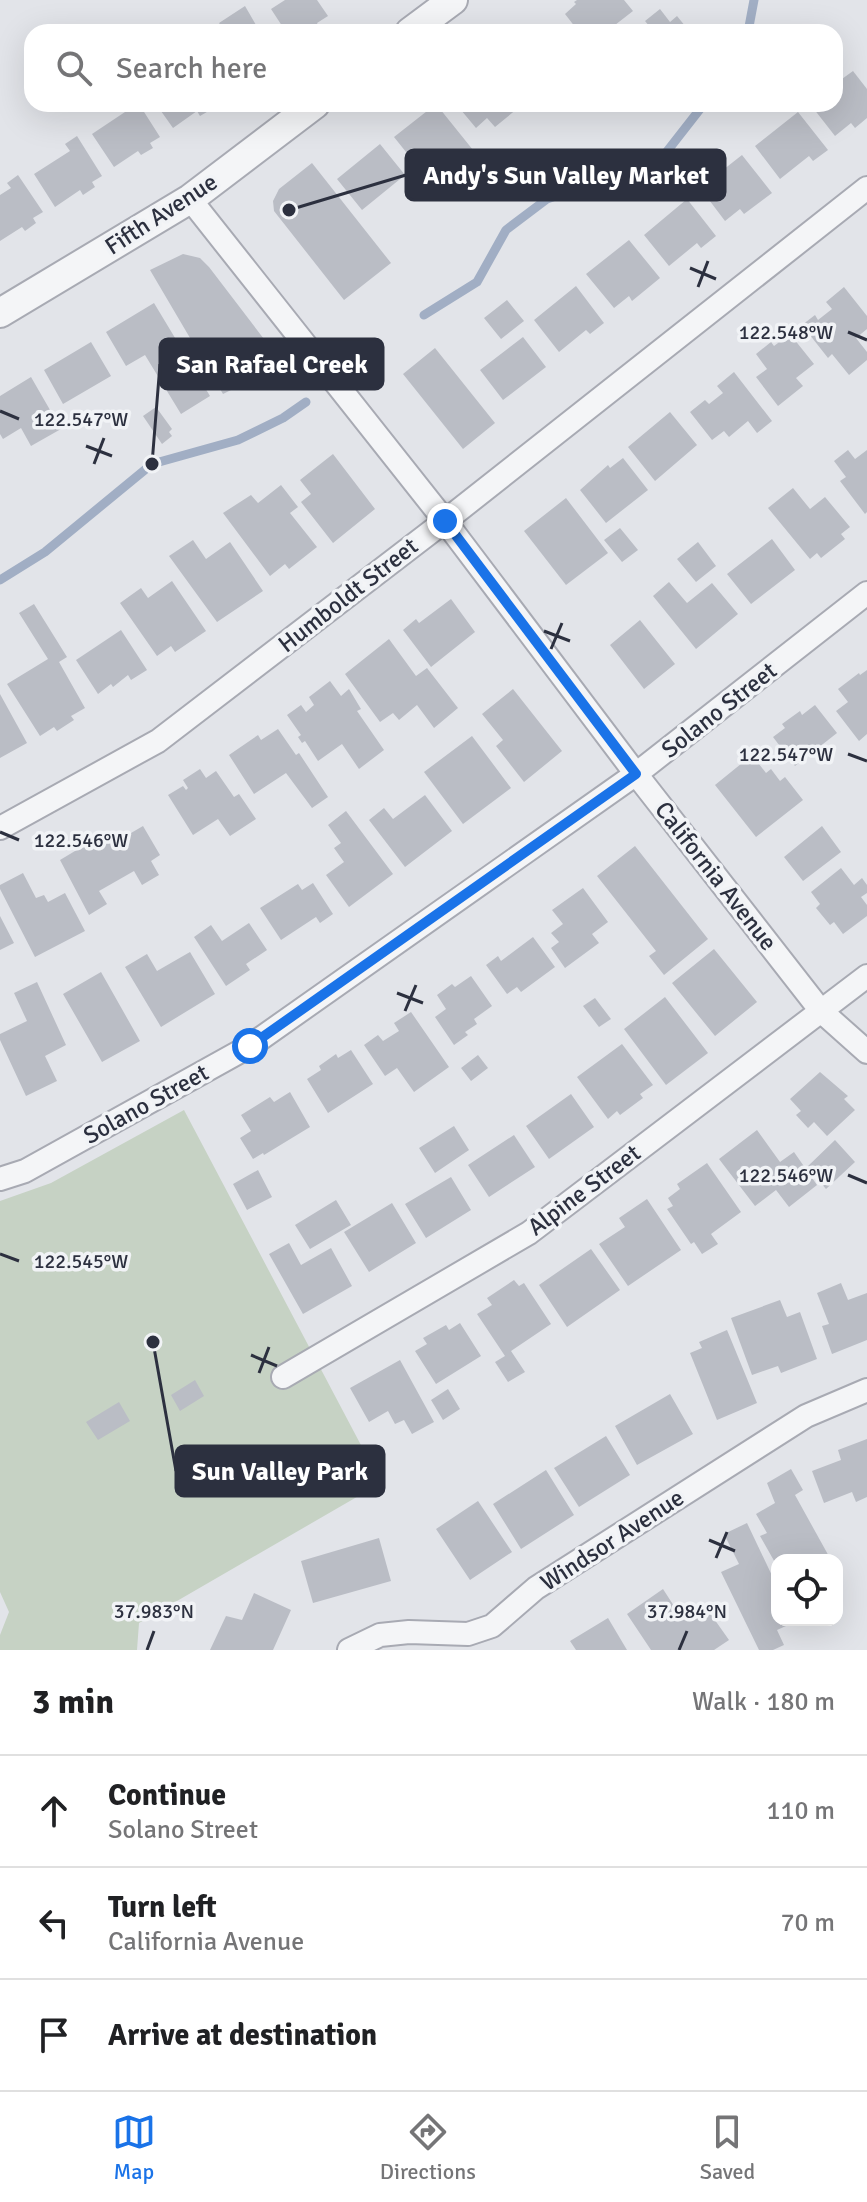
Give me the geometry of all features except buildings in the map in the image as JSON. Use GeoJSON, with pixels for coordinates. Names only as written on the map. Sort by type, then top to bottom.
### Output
{"type":"FeatureCollection","features":[{"type":"Feature","properties":{"kind":"street"},"geometry":{"type":"LineString","coordinates":[[421,24],[453,0]]}},
{"type":"Feature","properties":{"kind":"street","name":"Fifth Avenue"},"geometry":{"type":"LineString","coordinates":[[0,313],[190,199],[304,112]]}},
{"type":"Feature","properties":{"kind":"street","name":"Humboldt Street"},"geometry":{"type":"LineString","coordinates":[[0,828],[158,741],[445,521],[867,188]]}},
{"type":"Feature","properties":{"kind":"street","name":"California Avenue"},"geometry":{"type":"LineString","coordinates":[[190,199],[445,521],[636,774],[821,1011],[867,1052]]}},
{"type":"Feature","properties":{"kind":"street","name":"Solano Street"},"geometry":{"type":"LineString","coordinates":[[0,1179],[25,1171],[250,1046],[636,774],[867,593]]}},
{"type":"Feature","properties":{"kind":"street","name":"Alpine Street"},"geometry":{"type":"LineString","coordinates":[[283,1377],[529,1233],[867,976]]}},
{"type":"Feature","properties":{"kind":"street","name":"Windsor Avenue"},"geometry":{"type":"LineString","coordinates":[[349,1650],[380,1635],[409,1632],[468,1634],[492,1626],[536,1588],[806,1416],[867,1390]]}},
{"type":"Feature","properties":{"kind":"green space"},"geometry":{"type":"Polygon","coordinates":[[[184,1110],[381,1483],[139,1623],[137,1650],[0,1650],[0,1635],[9,1612],[0,1592],[0,1201],[51,1183],[184,1110]]]}},
{"type":"Feature","properties":{"kind":"waterway"},"geometry":{"type":"LineString","coordinates":[[750,24],[754,0]]}},
{"type":"Feature","properties":{"kind":"waterway"},"geometry":{"type":"LineString","coordinates":[[424,315],[477,282],[506,230],[547,199],[598,181],[654,168],[698,112]]}},
{"type":"Feature","properties":{"kind":"waterway"},"geometry":{"type":"LineString","coordinates":[[0,580],[45,552],[152,464],[238,440],[283,418],[306,402]]}},
{"type":"Feature","properties":{"kind":"place","name":"Andy's Sun Valley Market"},"geometry":{"type":"Point","coordinates":[289,210]}},
{"type":"Feature","properties":{"kind":"place","name":"San Rafael Creek"},"geometry":{"type":"Point","coordinates":[152,464]}},
{"type":"Feature","properties":{"kind":"place","name":"Sun Valley Park"},"geometry":{"type":"Point","coordinates":[153,1342]}},
{"type":"Feature","properties":{"kind":"route"},"geometry":{"type":"LineString","coordinates":[[250,1046],[636,774],[445,521]]}}]}
